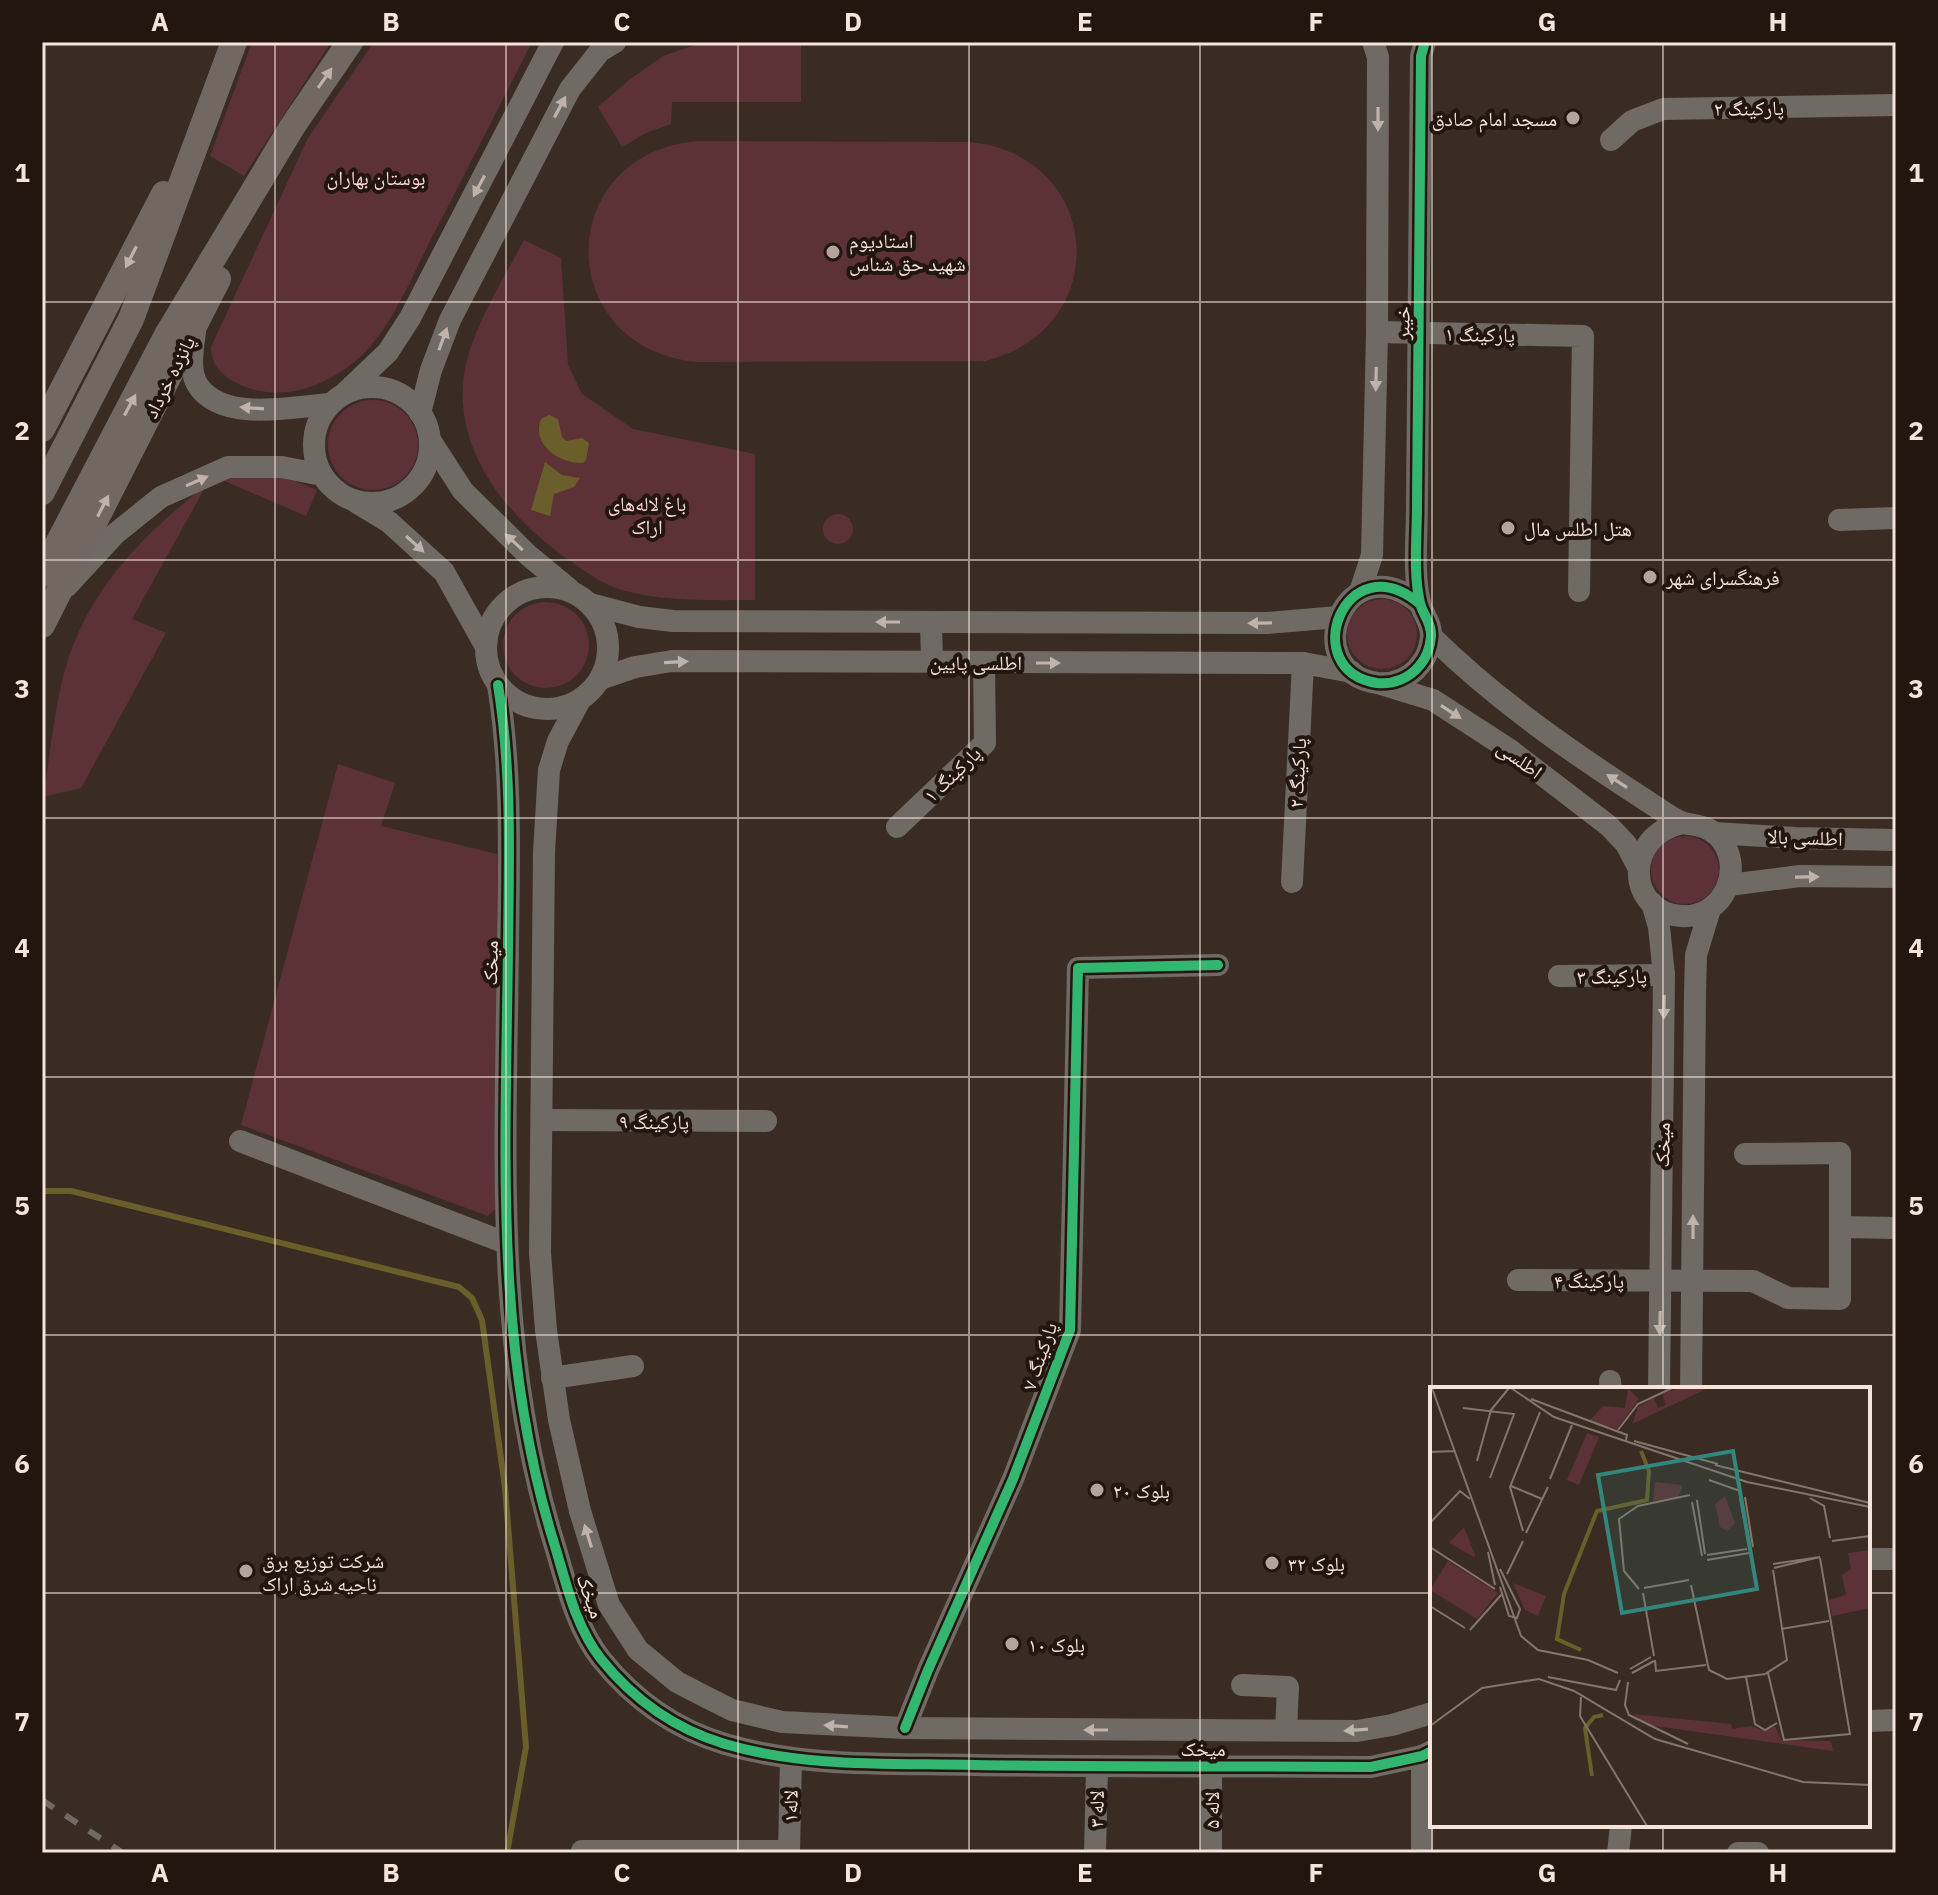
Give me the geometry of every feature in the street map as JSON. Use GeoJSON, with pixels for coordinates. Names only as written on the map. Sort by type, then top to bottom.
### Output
{"type":"FeatureCollection","features":[{"type":"Feature","properties":{"kind":"main road"},"geometry":{"type":"LineString","coordinates":[[42,492],[131,319],[234,42]]}},
{"type":"Feature","properties":{"kind":"main road","name":"پانزده خرداد"},"geometry":{"type":"LineString","coordinates":[[42,574],[167,335],[292,127],[350,42]]}},
{"type":"Feature","properties":{"kind":"main road"},"geometry":{"type":"LineString","coordinates":[[42,429],[219,88]]}},
{"type":"Feature","properties":{"kind":"main road","name":"پانزده خرداد"},"geometry":{"type":"LineString","coordinates":[[48,614],[196,326],[292,127]]}},
{"type":"Feature","properties":{"kind":"street"},"geometry":{"type":"LineString","coordinates":[[486,647],[444,572],[389,522],[335,490],[322,475],[315,457],[314,438],[319,420],[388,352],[410,318],[553,42]]}},
{"type":"Feature","properties":{"kind":"street"},"geometry":{"type":"LineString","coordinates":[[420,413],[431,370],[450,320],[570,89],[600,51],[615,42]]}},
{"type":"Feature","properties":{"kind":"street","name":"خیبر"},"geometry":{"type":"LineString","coordinates":[[1360,592],[1372,555],[1378,57],[1373,42]]}},
{"type":"Feature","properties":{"kind":"street","name":"خیبر"},"geometry":{"type":"LineString","coordinates":[[1420,604],[1417,546],[1421,56],[1425,42]]}},
{"type":"Feature","properties":{"kind":"street","name":"پارکینگ ۲"},"geometry":{"type":"LineString","coordinates":[[1611,140],[1632,121],[1663,109],[1896,105]]}},
{"type":"Feature","properties":{"kind":"street"},"geometry":{"type":"LineString","coordinates":[[196,326],[192,359],[197,386],[219,403],[249,410],[338,399],[363,387],[382,387],[400,394],[420,413],[430,440],[463,491],[528,555],[582,598],[602,620],[608,639],[608,660],[600,679],[580,700],[545,710],[511,698],[498,685],[489,667],[486,647],[490,627],[500,609],[515,596],[534,588],[554,587],[582,598]]}},
{"type":"Feature","properties":{"kind":"street","name":"پارکینگ ۱"},"geometry":{"type":"LineString","coordinates":[[1377,332],[1583,336],[1579,591]]}},
{"type":"Feature","properties":{"kind":"street"},"geometry":{"type":"LineString","coordinates":[[351,500],[380,502],[407,492],[420,477],[428,459],[430,440]]}},
{"type":"Feature","properties":{"kind":"street"},"geometry":{"type":"LineString","coordinates":[[48,614],[115,534],[161,497],[228,467],[282,467],[322,475]]}},
{"type":"Feature","properties":{"kind":"street"},"geometry":{"type":"LineString","coordinates":[[1839,520],[1896,518]]}},
{"type":"Feature","properties":{"kind":"street"},"geometry":{"type":"LineString","coordinates":[[1375,587],[1392,587],[1408,593],[1420,604],[1428,619],[1431,636],[1421,665],[1409,675],[1395,682],[1379,683],[1365,680],[1342,661],[1334,632],[1346,603],[1360,592],[1375,587]]}},
{"type":"Feature","properties":{"kind":"street","name":"اطلسی پایین"},"geometry":{"type":"LineString","coordinates":[[582,598],[639,617],[673,621],[1267,623],[1338,617]]}},
{"type":"Feature","properties":{"kind":"street"},"geometry":{"type":"LineString","coordinates":[[931,622],[932,662]]}},
{"type":"Feature","properties":{"kind":"street","name":"اطلسی"},"geometry":{"type":"LineString","coordinates":[[1431,636],[1479,682],[1531,721],[1683,823]]}},
{"type":"Feature","properties":{"kind":"street","name":"اطلسی پایین"},"geometry":{"type":"LineString","coordinates":[[600,679],[635,667],[672,661],[1303,663],[1352,672]]}},
{"type":"Feature","properties":{"kind":"street","name":"پارکینگ ۱"},"geometry":{"type":"LineString","coordinates":[[897,827],[985,743],[984,663]]}},
{"type":"Feature","properties":{"kind":"street","name":"پارکینگ ۲"},"geometry":{"type":"LineString","coordinates":[[1292,882],[1303,663]]}},
{"type":"Feature","properties":{"kind":"street","name":"اطلسی"},"geometry":{"type":"LineString","coordinates":[[1379,683],[1433,700],[1517,755],[1609,826],[1626,844],[1638,867]]}},
{"type":"Feature","properties":{"kind":"street","name":"میخک"},"geometry":{"type":"LineString","coordinates":[[498,685],[506,732],[509,841],[506,1243],[512,1338],[524,1425],[547,1519],[577,1618],[599,1656],[629,1689],[658,1714],[692,1732],[723,1743],[791,1759],[1097,1766],[1371,1767],[1427,1753]]}},
{"type":"Feature","properties":{"kind":"street","name":"میخک"},"geometry":{"type":"LineString","coordinates":[[580,700],[558,741],[549,770],[544,852],[540,1253],[552,1378],[562,1435],[609,1605],[638,1650],[677,1682],[732,1710],[782,1722],[905,1728],[1357,1731],[1430,1714]]}},
{"type":"Feature","properties":{"kind":"street"},"geometry":{"type":"LineString","coordinates":[[1683,823],[1704,827],[1714,833],[1724,843],[1730,856],[1732,871],[1724,894],[1710,909],[1695,915],[1680,916],[1665,912],[1652,903],[1644,892],[1638,867],[1648,841],[1657,832],[1683,823]]}},
{"type":"Feature","properties":{"kind":"street","name":"اطلسی بالا"},"geometry":{"type":"LineString","coordinates":[[1714,833],[1896,840]]}},
{"type":"Feature","properties":{"kind":"street","name":"اطلسی بالا"},"geometry":{"type":"LineString","coordinates":[[1729,885],[1800,876],[1896,877]]}},
{"type":"Feature","properties":{"kind":"street","name":"میخک"},"geometry":{"type":"LineString","coordinates":[[1652,903],[1659,927],[1664,975],[1659,1387]]}},
{"type":"Feature","properties":{"kind":"street","name":"میخک"},"geometry":{"type":"LineString","coordinates":[[1691,1387],[1696,955],[1710,909]]}},
{"type":"Feature","properties":{"kind":"street","name":"پارکینگ ۷"},"geometry":{"type":"LineString","coordinates":[[905,1728],[1013,1479],[1070,1330],[1078,968],[1218,965]]}},
{"type":"Feature","properties":{"kind":"street","name":"پارکینگ ۳"},"geometry":{"type":"LineString","coordinates":[[1559,976],[1664,975]]}},
{"type":"Feature","properties":{"kind":"street","name":"پارکینگ ۹"},"geometry":{"type":"LineString","coordinates":[[542,1120],[766,1121]]}},
{"type":"Feature","properties":{"kind":"street"},"geometry":{"type":"LineString","coordinates":[[240,1141],[506,1243]]}},
{"type":"Feature","properties":{"kind":"street"},"geometry":{"type":"LineString","coordinates":[[1745,1154],[1840,1153],[1840,1227],[1896,1228]]}},
{"type":"Feature","properties":{"kind":"street","name":"پارکینگ ۴"},"geometry":{"type":"LineString","coordinates":[[1518,1280],[1753,1281],[1788,1298],[1840,1299],[1840,1227]]}},
{"type":"Feature","properties":{"kind":"street"},"geometry":{"type":"LineString","coordinates":[[552,1378],[633,1366]]}},
{"type":"Feature","properties":{"kind":"street"},"geometry":{"type":"LineString","coordinates":[[1870,1559],[1896,1559]]}},
{"type":"Feature","properties":{"kind":"street"},"geometry":{"type":"LineString","coordinates":[[1242,1685],[1288,1687],[1286,1730]]}},
{"type":"Feature","properties":{"kind":"street"},"geometry":{"type":"LineString","coordinates":[[1870,1721],[1896,1720]]}},
{"type":"Feature","properties":{"kind":"street"},"geometry":{"type":"LineString","coordinates":[[1422,1853],[1427,1753]]}},
{"type":"Feature","properties":{"kind":"street","name":"لاله۱"},"geometry":{"type":"LineString","coordinates":[[789,1852],[791,1759]]}},
{"type":"Feature","properties":{"kind":"street","name":"لاله ۳"},"geometry":{"type":"LineString","coordinates":[[1095,1853],[1097,1766]]}},
{"type":"Feature","properties":{"kind":"street","name":"لاله ۵"},"geometry":{"type":"LineString","coordinates":[[1211,1766],[1211,1853]]}},
{"type":"Feature","properties":{"kind":"street"},"geometry":{"type":"LineString","coordinates":[[1618,1853],[1621,1827]]}},
{"type":"Feature","properties":{"kind":"street"},"geometry":{"type":"LineString","coordinates":[[582,1851],[789,1852]]}},
{"type":"Feature","properties":{"kind":"street"},"geometry":{"type":"LineString","coordinates":[[1738,1853],[1758,1853]]}},
{"type":"Feature","properties":{"kind":"green space"},"geometry":{"type":"Polygon","coordinates":[[[252,42],[331,42],[244,176],[210,156],[252,42]]]}},
{"type":"Feature","properties":{"kind":"green space","name":"بوستان بهاران"},"geometry":{"type":"Polygon","coordinates":[[[374,42],[532,42],[399,303],[371,345],[336,375],[308,388],[279,393],[249,388],[234,382],[217,368],[211,347],[308,138],[374,42]]]}},
{"type":"Feature","properties":{"kind":"green space"},"geometry":{"type":"Polygon","coordinates":[[[704,42],[801,42],[801,102],[672,102],[671,124],[646,133],[622,147],[598,107],[663,56],[704,42]]]}},
{"type":"Feature","properties":{"kind":"green space","name":"استادیوم شهید حق شناس"},"geometry":{"type":"Polygon","coordinates":[[[699,141],[968,142],[1013,153],[1046,176],[1067,208],[1076,244],[1073,281],[1057,315],[1027,343],[985,361],[697,362],[649,349],[615,323],[595,289],[588,250],[596,212],[617,178],[651,153],[699,141]]]}},
{"type":"Feature","properties":{"kind":"green space","name":"باغ لاله‌های اراک"},"geometry":{"type":"Polygon","coordinates":[[[524,240],[561,258],[568,365],[582,394],[633,429],[755,454],[755,600],[672,598],[639,594],[608,585],[528,527],[493,486],[470,438],[464,412],[463,385],[478,329],[524,240]]]}},
{"type":"Feature","properties":{"kind":"green space"},"geometry":{"type":"Polygon","coordinates":[[[373,400],[390,403],[405,413],[415,428],[418,445],[415,462],[405,477],[390,487],[373,490],[356,487],[341,477],[331,462],[328,445],[331,428],[341,413],[356,403],[373,400]]]}},
{"type":"Feature","properties":{"kind":"green space"},"geometry":{"type":"Polygon","coordinates":[[[260,467],[317,490],[306,516],[220,479],[260,467]]]}},
{"type":"Feature","properties":{"kind":"green space"},"geometry":{"type":"Polygon","coordinates":[[[207,484],[132,619],[166,633],[81,788],[43,797],[61,685],[75,641],[88,614],[103,589],[140,544],[207,484]]]}},
{"type":"Feature","properties":{"kind":"green space"},"geometry":{"type":"Polygon","coordinates":[[[838,514],[849,518],[853,529],[849,540],[838,544],[827,540],[823,529],[827,518],[838,514]]]}},
{"type":"Feature","properties":{"kind":"green space"},"geometry":{"type":"Polygon","coordinates":[[[1389,599],[1411,614],[1417,634],[1415,648],[1407,659],[1396,667],[1375,669],[1357,659],[1349,648],[1347,627],[1357,609],[1368,601],[1389,599]]]}},
{"type":"Feature","properties":{"kind":"green space"},"geometry":{"type":"Polygon","coordinates":[[[546,602],[570,609],[582,621],[589,645],[582,669],[570,681],[546,688],[522,681],[510,669],[503,645],[510,621],[522,609],[546,602]]]}},
{"type":"Feature","properties":{"kind":"green space"},"geometry":{"type":"Polygon","coordinates":[[[338,764],[395,783],[381,826],[497,854],[497,1207],[488,1216],[241,1125],[338,764]]]}},
{"type":"Feature","properties":{"kind":"green space"},"geometry":{"type":"Polygon","coordinates":[[[1685,836],[1709,846],[1719,870],[1709,894],[1685,904],[1661,894],[1651,870],[1661,846],[1685,836]]]}},
{"type":"Feature","properties":{"kind":"shaded area"},"geometry":{"type":"Polygon","coordinates":[[[549,415],[558,419],[566,441],[582,438],[589,443],[583,463],[565,460],[549,451],[544,444],[539,428],[541,419],[549,415]]]}},
{"type":"Feature","properties":{"kind":"shaded area"},"geometry":{"type":"Polygon","coordinates":[[[545,462],[562,475],[580,478],[574,487],[554,494],[550,516],[531,510],[545,462]]]}},
{"type":"Feature","properties":{"kind":"waterway"},"geometry":{"type":"LineString","coordinates":[[42,1191],[71,1191],[459,1287],[472,1298],[482,1320],[505,1488],[526,1747],[507,1853]]}},
{"type":"Feature","properties":{"kind":"railway"},"geometry":{"type":"LineString","coordinates":[[42,1800],[123,1853]]}},
{"type":"Feature","properties":{"kind":"cycle path"},"geometry":{"type":"LineString","coordinates":[[1420,604],[1393,589],[1370,588],[1352,598],[1340,615],[1335,636],[1339,657],[1353,674],[1377,683],[1401,680],[1422,662],[1431,637],[1420,603],[1416,567],[1421,56],[1425,42]]}},
{"type":"Feature","properties":{"kind":"cycle path"},"geometry":{"type":"LineString","coordinates":[[498,685],[506,750],[509,815],[506,1171],[512,1321],[534,1469],[554,1543],[584,1632],[613,1674],[656,1711],[707,1738],[756,1752],[818,1761],[1024,1766],[1371,1767],[1430,1752]]}},
{"type":"Feature","properties":{"kind":"cycle path"},"geometry":{"type":"LineString","coordinates":[[905,1728],[1013,1479],[1070,1330],[1078,968],[1218,965]]}},
{"type":"Feature","properties":{"kind":"place","name":"مسجد امام صادق"},"geometry":{"type":"Point","coordinates":[1573,118]}},
{"type":"Feature","properties":{"kind":"place","name":"استادیوم شهید حق شناس"},"geometry":{"type":"Point","coordinates":[833,252]}},
{"type":"Feature","properties":{"kind":"place","name":"هتل اطلس مال"},"geometry":{"type":"Point","coordinates":[1508,528]}},
{"type":"Feature","properties":{"kind":"place","name":"فرهنگسرای شهر"},"geometry":{"type":"Point","coordinates":[1650,577]}},
{"type":"Feature","properties":{"kind":"place","name":"بلوک ۲۰"},"geometry":{"type":"Point","coordinates":[1097,1490]}},
{"type":"Feature","properties":{"kind":"place","name":"بلوک ۳۲"},"geometry":{"type":"Point","coordinates":[1272,1563]}},
{"type":"Feature","properties":{"kind":"place","name":"شرکت توزیع برق ناحیه شرق اراک"},"geometry":{"type":"Point","coordinates":[246,1571]}},
{"type":"Feature","properties":{"kind":"place","name":"بلوک ۱۰"},"geometry":{"type":"Point","coordinates":[1012,1644]}}]}
